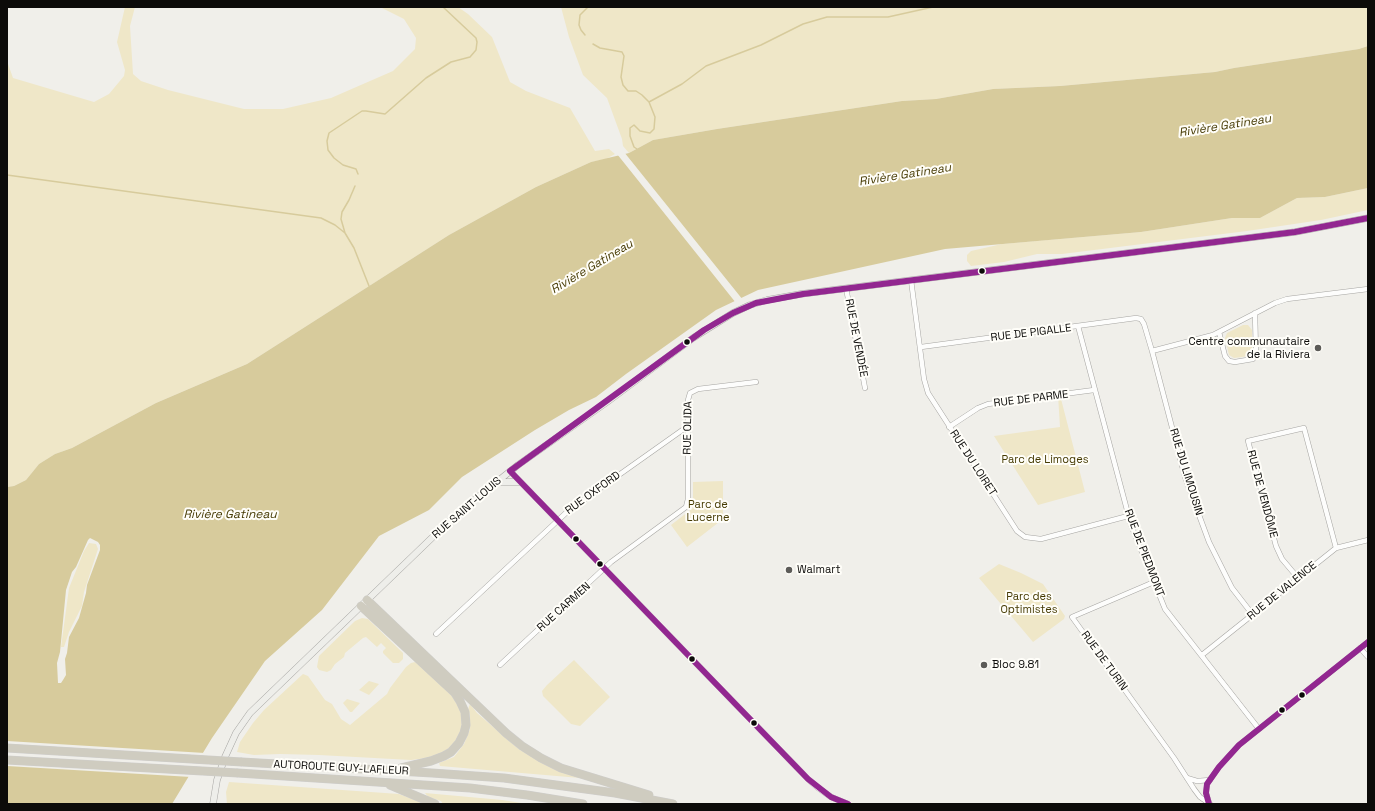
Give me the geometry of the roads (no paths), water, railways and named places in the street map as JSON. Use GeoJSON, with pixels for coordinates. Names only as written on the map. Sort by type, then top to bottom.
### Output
{"type":"FeatureCollection","features":[{"type":"Feature","properties":{"kind":"highway"},"geometry":{"type":"LineString","coordinates":[[364,603],[455,693],[465,712],[466,725],[464,733],[459,743],[451,752],[431,762],[390,770]]}},
{"type":"Feature","properties":{"kind":"highway"},"geometry":{"type":"LineString","coordinates":[[364,603],[497,725],[522,746],[547,761],[567,770],[679,804]]}},
{"type":"Feature","properties":{"kind":"highway","name":"AUTOROUTE GUY-LAFLEUR"},"geometry":{"type":"LineString","coordinates":[[7,748],[472,776],[528,781],[615,793],[673,804]]}},
{"type":"Feature","properties":{"kind":"highway","name":"AUTOROUTE GUY-LAFLEUR"},"geometry":{"type":"LineString","coordinates":[[7,760],[238,773],[490,790],[583,804]]}},
{"type":"Feature","properties":{"kind":"highway"},"geometry":{"type":"LineString","coordinates":[[382,782],[435,804]]}},
{"type":"Feature","properties":{"kind":"main road","name":"RUE SAINT-LOUIS"},"geometry":{"type":"LineString","coordinates":[[213,804],[217,780],[225,757],[236,733],[248,717],[264,699],[364,603],[458,514],[510,471],[607,402],[693,338],[727,316],[750,305],[767,300],[846,288],[1284,233],[1368,218]]}},
{"type":"Feature","properties":{"kind":"main road"},"geometry":{"type":"LineString","coordinates":[[497,482],[519,482]]}},
{"type":"Feature","properties":{"kind":"street","name":"RUE DU LOIRET"},"geometry":{"type":"LineString","coordinates":[[911,280],[924,379],[928,393],[1013,526],[1025,537],[1036,540],[1128,516]]}},
{"type":"Feature","properties":{"kind":"street","name":"RUE DE VENDÉE"},"geometry":{"type":"LineString","coordinates":[[846,288],[865,388]]}},
{"type":"Feature","properties":{"kind":"street"},"geometry":{"type":"LineString","coordinates":[[1152,351],[1213,335],[1275,303],[1287,299],[1368,289]]}},
{"type":"Feature","properties":{"kind":"street"},"geometry":{"type":"LineString","coordinates":[[1218,332],[1225,356],[1229,361],[1235,362],[1253,359],[1256,353],[1255,313]]}},
{"type":"Feature","properties":{"kind":"street","name":"RUE DE PIGALLE"},"geometry":{"type":"LineString","coordinates":[[920,347],[1136,318],[1141,319]]}},
{"type":"Feature","properties":{"kind":"street","name":"RUE DU LIMOUSIN"},"geometry":{"type":"LineString","coordinates":[[1141,319],[1144,324],[1152,351],[1183,470],[1209,542],[1232,588],[1253,615]]}},
{"type":"Feature","properties":{"kind":"street","name":"RUE DE PIEDMONT"},"geometry":{"type":"LineString","coordinates":[[1078,326],[1128,516],[1154,582],[1168,612],[1259,728]]}},
{"type":"Feature","properties":{"kind":"street","name":"RUE OLIDA"},"geometry":{"type":"LineString","coordinates":[[686,507],[688,499],[688,396],[693,390],[756,382]]}},
{"type":"Feature","properties":{"kind":"street","name":"RUE DE PARME"},"geometry":{"type":"LineString","coordinates":[[949,426],[978,408],[988,404],[1094,390]]}},
{"type":"Feature","properties":{"kind":"street","name":"RUE OXFORD"},"geometry":{"type":"LineString","coordinates":[[436,634],[577,504],[688,426]]}},
{"type":"Feature","properties":{"kind":"street","name":"RUE DE VENDÔME"},"geometry":{"type":"LineString","coordinates":[[1298,578],[1282,559],[1276,546],[1248,440],[1304,428],[1336,548]]}},
{"type":"Feature","properties":{"kind":"street"},"geometry":{"type":"LineString","coordinates":[[510,471],[808,779],[831,797],[848,804]]}},
{"type":"Feature","properties":{"kind":"street","name":"RUE CARMEN"},"geometry":{"type":"LineString","coordinates":[[500,665],[604,569],[686,507]]}},
{"type":"Feature","properties":{"kind":"street","name":"RUE DE VALENCE"},"geometry":{"type":"LineString","coordinates":[[1202,655],[1336,548],[1368,540]]}},
{"type":"Feature","properties":{"kind":"street","name":"RUE DE TURIN"},"geometry":{"type":"LineString","coordinates":[[1154,582],[1072,617],[1200,797],[1209,803]]}},
{"type":"Feature","properties":{"kind":"street"},"geometry":{"type":"LineString","coordinates":[[1209,803],[1206,788],[1210,780],[1239,745],[1368,642]]}},
{"type":"Feature","properties":{"kind":"street"},"geometry":{"type":"LineString","coordinates":[[1360,648],[1368,657]]}},
{"type":"Feature","properties":{"kind":"street"},"geometry":{"type":"LineString","coordinates":[[1187,778],[1197,781],[1210,780]]}},
{"type":"Feature","properties":{"kind":"water","name":"Rivière Gatineau"},"geometry":{"type":"Polygon","coordinates":[[[1368,46],[1368,188],[1325,197],[1297,198],[1260,218],[1232,218],[1141,232],[945,249],[758,290],[716,310],[596,397],[569,410],[535,430],[462,477],[429,510],[379,536],[322,610],[265,661],[212,738],[172,804],[7,804],[7,487],[14,486],[26,480],[39,464],[55,454],[72,448],[156,403],[247,364],[449,235],[536,187],[591,162],[629,153],[653,140],[902,101],[936,99],[993,89],[1060,86],[1215,72],[1359,49],[1368,46]],[[90,538],[88,540],[76,567],[72,572],[66,590],[60,652],[57,663],[58,683],[61,683],[66,675],[65,659],[69,637],[79,618],[87,585],[100,550],[100,545],[98,542],[90,538]]]}},
{"type":"Feature","properties":{"kind":"waterway"},"geometry":{"type":"LineString","coordinates":[[358,174],[356,169],[343,165],[334,158],[328,150],[327,141],[329,133],[362,111],[385,114],[426,78],[451,62],[470,57],[476,50],[476,38],[443,7]]}},
{"type":"Feature","properties":{"kind":"waterway"},"geometry":{"type":"LineString","coordinates":[[585,35],[579,25],[580,15],[588,7]]}},
{"type":"Feature","properties":{"kind":"waterway"},"geometry":{"type":"LineString","coordinates":[[649,102],[682,84],[706,66],[761,45],[803,24],[827,17],[888,17],[933,7]]}},
{"type":"Feature","properties":{"kind":"waterway"},"geometry":{"type":"LineString","coordinates":[[593,44],[600,48],[622,52],[624,56],[621,77],[623,85],[628,91],[636,91],[649,102],[655,117],[654,129],[650,133],[640,131],[634,125],[630,128],[630,136],[634,147],[637,149]]}},
{"type":"Feature","properties":{"kind":"waterway"},"geometry":{"type":"LineString","coordinates":[[7,175],[321,218],[335,225],[345,233],[354,248],[369,286]]}},
{"type":"Feature","properties":{"kind":"waterway"},"geometry":{"type":"LineString","coordinates":[[345,233],[341,219],[342,212],[355,186]]}},
{"type":"Feature","properties":{"kind":"place","name":"Centre communautaire de la Riviera"},"geometry":{"type":"Point","coordinates":[1318,348]}},
{"type":"Feature","properties":{"kind":"place","name":"Walmart"},"geometry":{"type":"Point","coordinates":[789,570]}},
{"type":"Feature","properties":{"kind":"place","name":"Bloc 9.81"},"geometry":{"type":"Point","coordinates":[984,665]}},
{"type":"Feature","properties":{"kind":"park label","name":"Parc de Limoges"},"geometry":{"type":"Point","coordinates":[1045,460]}},
{"type":"Feature","properties":{"kind":"park label","name":"Parc de Lucerne"},"geometry":{"type":"Point","coordinates":[708,511]}},
{"type":"Feature","properties":{"kind":"park label","name":"Parc des Optimistes"},"geometry":{"type":"Point","coordinates":[1029,603]}}]}
